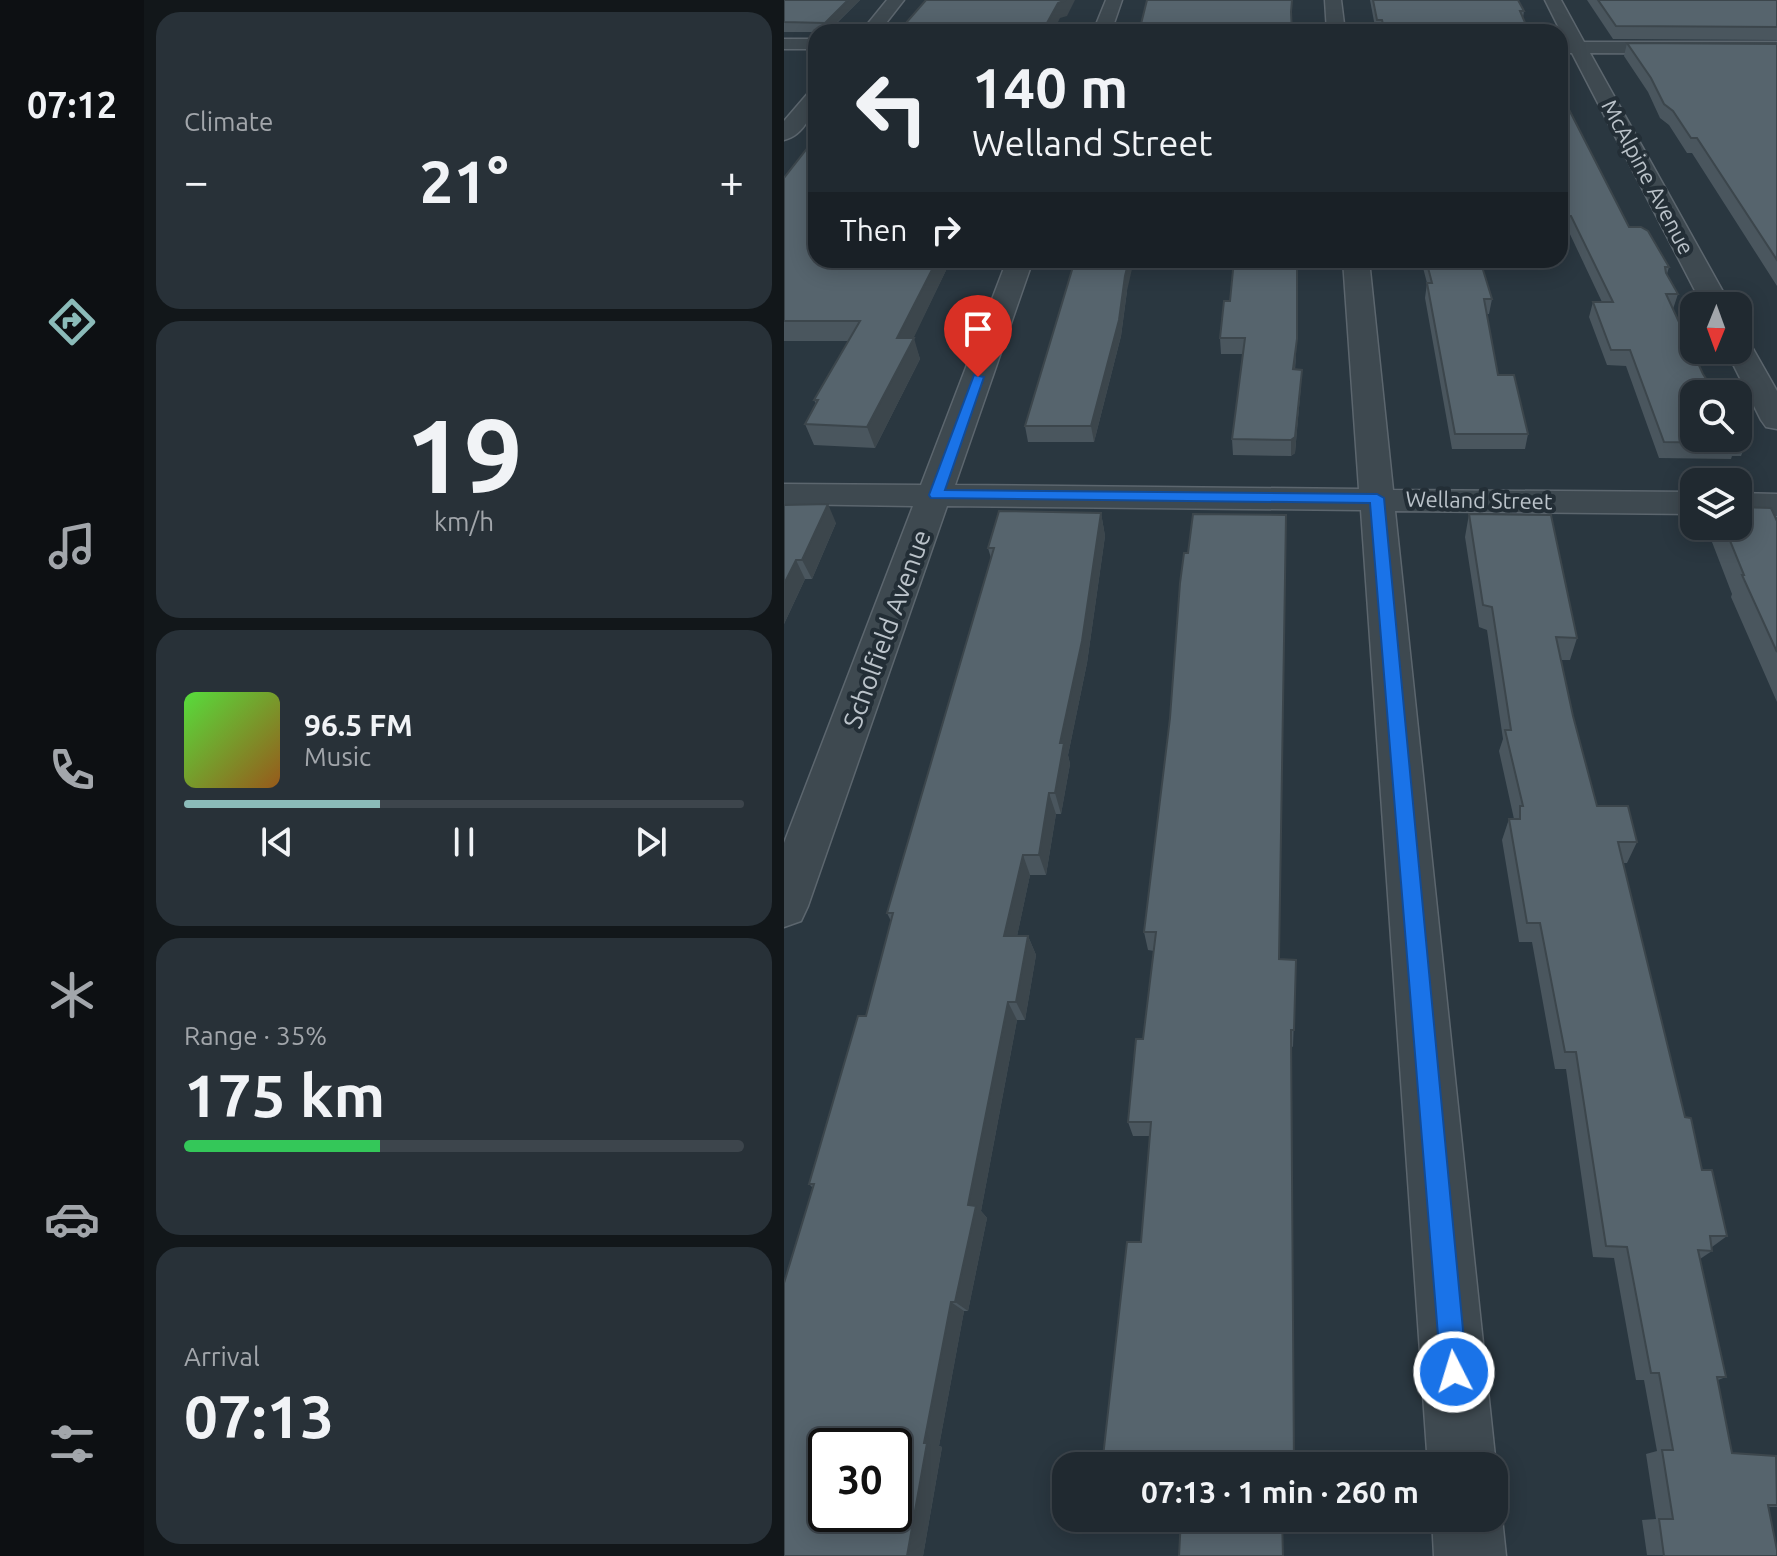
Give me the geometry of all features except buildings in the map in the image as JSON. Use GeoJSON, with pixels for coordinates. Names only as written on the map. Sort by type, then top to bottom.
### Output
{"type":"FeatureCollection","features":[{"type":"Feature","properties":{"kind":"street"},"geometry":{"type":"LineString","coordinates":[[876,24],[896,0]]}},
{"type":"Feature","properties":{"kind":"street"},"geometry":{"type":"LineString","coordinates":[[1105,24],[1114,0]]}},
{"type":"Feature","properties":{"kind":"street"},"geometry":{"type":"LineString","coordinates":[[1333,0],[1335,24]]}},
{"type":"Feature","properties":{"kind":"street","name":"McAlpine Avenue"},"geometry":{"type":"LineString","coordinates":[[1553,0],[1562,24]]}},
{"type":"Feature","properties":{"kind":"street"},"geometry":{"type":"LineString","coordinates":[[784,44],[808,44]]}},
{"type":"Feature","properties":{"kind":"street"},"geometry":{"type":"LineString","coordinates":[[1570,47],[1777,48]]}},
{"type":"Feature","properties":{"kind":"street","name":"McAlpine Avenue"},"geometry":{"type":"LineString","coordinates":[[1570,47],[1709,292]]}},
{"type":"Feature","properties":{"kind":"street"},"geometry":{"type":"LineString","coordinates":[[784,134],[808,106]]}},
{"type":"Feature","properties":{"kind":"street","name":"Scholfield Avenue"},"geometry":{"type":"LineString","coordinates":[[784,906],[1017,268]]}},
{"type":"Feature","properties":{"kind":"street"},"geometry":{"type":"LineString","coordinates":[[1357,268],[1461,1452]]}},
{"type":"Feature","properties":{"kind":"street"},"geometry":{"type":"LineString","coordinates":[[1747,364],[1777,420]]}},
{"type":"Feature","properties":{"kind":"street","name":"Welland Street"},"geometry":{"type":"LineString","coordinates":[[784,494],[1680,503]]}},
{"type":"Feature","properties":{"kind":"street"},"geometry":{"type":"LineString","coordinates":[[1752,504],[1777,505]]}},
{"type":"Feature","properties":{"kind":"street"},"geometry":{"type":"LineString","coordinates":[[1468,1532],[1470,1556]]}},
{"type":"Feature","properties":{"kind":"route"},"geometry":{"type":"LineString","coordinates":[[978,377],[936,495],[1377,498],[1454,1372]]}}]}
